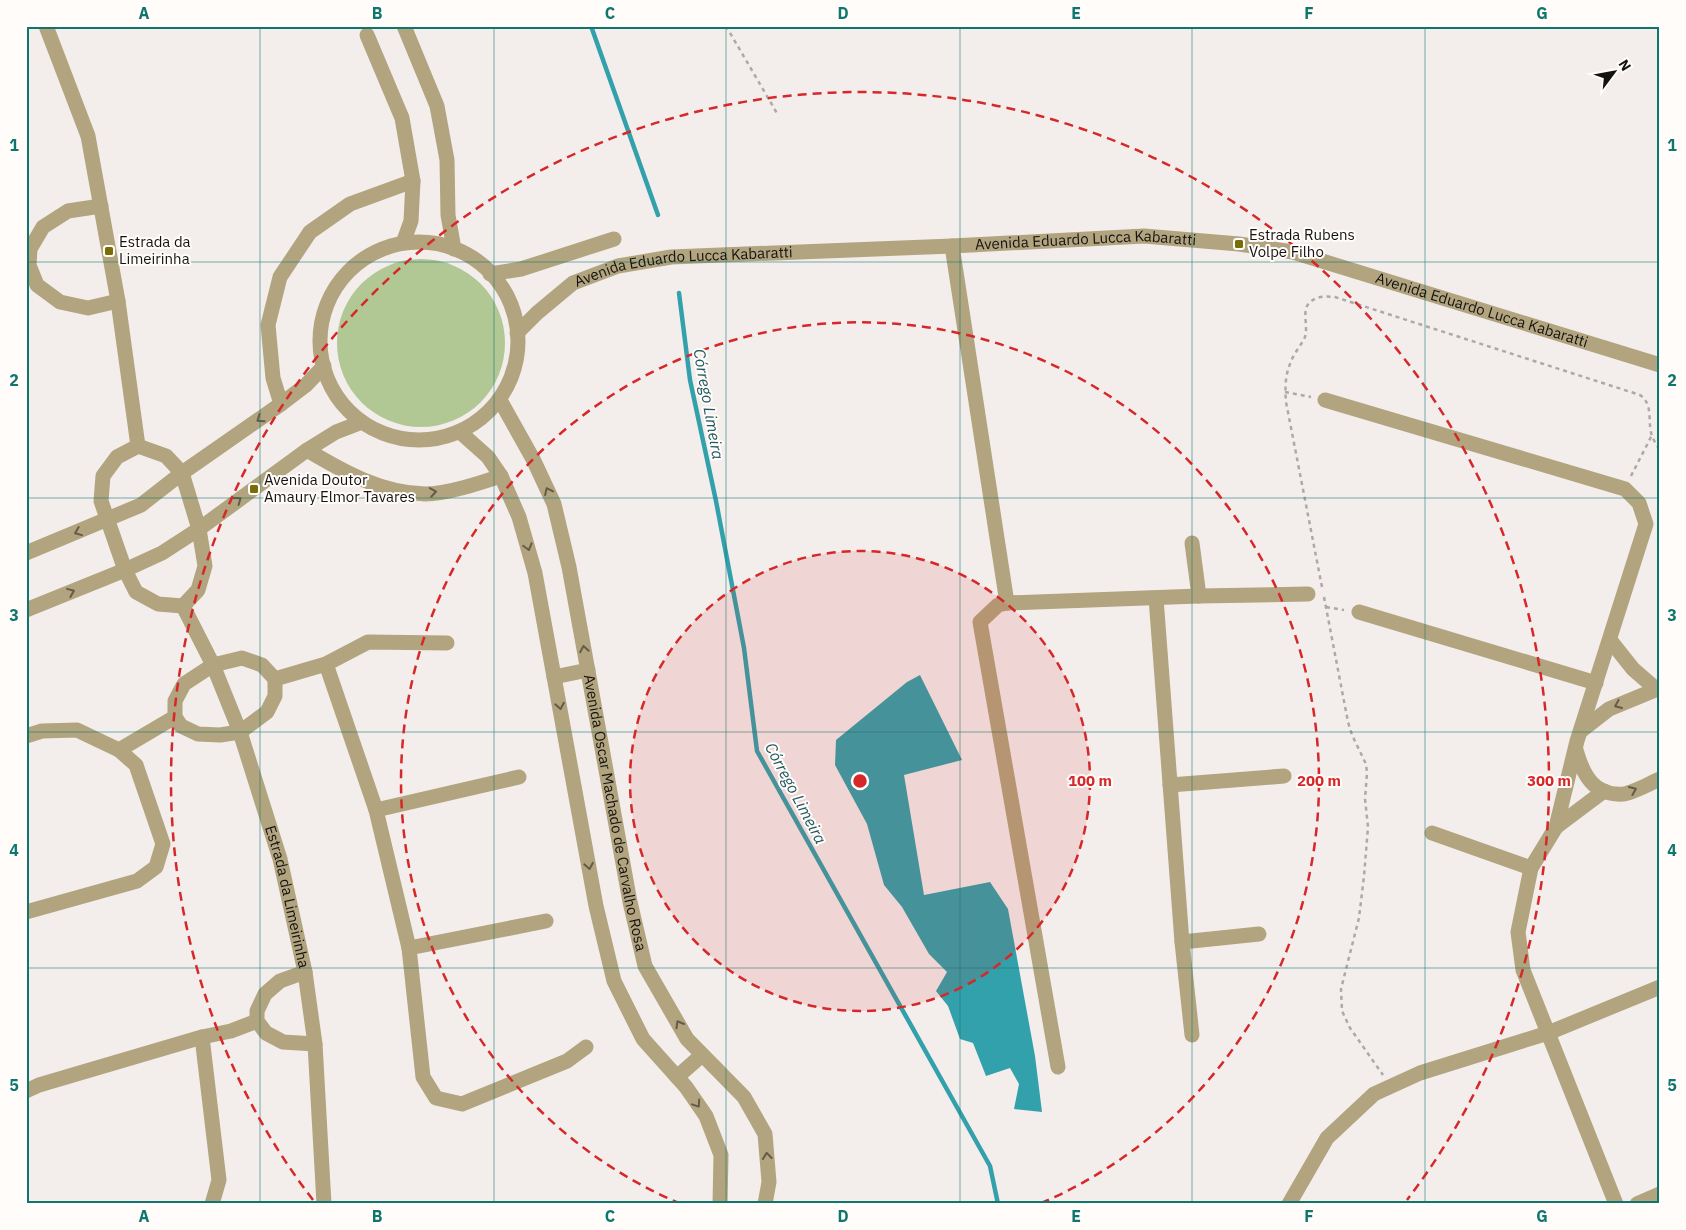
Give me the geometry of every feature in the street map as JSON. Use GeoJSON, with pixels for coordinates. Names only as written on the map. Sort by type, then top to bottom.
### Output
{"type":"FeatureCollection","features":[{"type":"Feature","properties":{"kind":"street"},"geometry":{"type":"LineString","coordinates":[[46,26],[88,136],[118,302],[138,446]]}},
{"type":"Feature","properties":{"kind":"street"},"geometry":{"type":"LineString","coordinates":[[404,26],[437,106],[447,160],[448,215],[454,249]]}},
{"type":"Feature","properties":{"kind":"street"},"geometry":{"type":"LineString","coordinates":[[367,35],[402,118],[413,180],[411,220],[403,244]]}},
{"type":"Feature","properties":{"kind":"street"},"geometry":{"type":"LineString","coordinates":[[282,404],[273,378],[268,324],[280,277],[310,232],[350,204],[413,180]]}},
{"type":"Feature","properties":{"kind":"street"},"geometry":{"type":"LineString","coordinates":[[100,206],[68,211],[43,227],[30,249],[28,265],[37,285],[60,302],[88,308],[118,302]]}},
{"type":"Feature","properties":{"kind":"street","name":"Avenida Eduardo Lucca Kabaratti"},"geometry":{"type":"LineString","coordinates":[[517,334],[537,313],[574,283],[618,266],[671,258],[1144,236],[1239,244],[1293,252],[1660,365]]}},
{"type":"Feature","properties":{"kind":"street"},"geometry":{"type":"LineString","coordinates":[[490,274],[521,269],[614,239]]}},
{"type":"Feature","properties":{"kind":"street"},"geometry":{"type":"LineString","coordinates":[[429,243],[454,249],[476,261],[496,279],[509,301],[517,326],[518,352],[512,377],[500,400],[482,418],[460,432],[435,439],[409,440],[384,434],[362,422],[343,404],[329,382],[321,357],[320,332],[326,306],[338,283],[356,264],[378,251],[403,244],[429,243]]}},
{"type":"Feature","properties":{"kind":"street"},"geometry":{"type":"LineString","coordinates":[[952,246],[1007,603]]}},
{"type":"Feature","properties":{"kind":"street"},"geometry":{"type":"LineString","coordinates":[[26,553],[141,505],[182,473],[282,404],[306,385],[324,366]]}},
{"type":"Feature","properties":{"kind":"street","name":"Avenida Oscar Machado de Carvalho Rosa"},"geometry":{"type":"LineString","coordinates":[[500,400],[533,458],[554,504],[569,567],[630,902],[645,966],[687,1039],[744,1097],[765,1134],[769,1182],[765,1204]]}},
{"type":"Feature","properties":{"kind":"street"},"geometry":{"type":"LineString","coordinates":[[1325,400],[1625,489],[1639,503],[1646,524],[1576,749],[1556,827],[1531,868],[1518,932],[1523,970],[1616,1204]]}},
{"type":"Feature","properties":{"kind":"street"},"geometry":{"type":"LineString","coordinates":[[26,610],[162,553],[199,529],[307,450],[336,432],[362,422]]}},
{"type":"Feature","properties":{"kind":"street"},"geometry":{"type":"LineString","coordinates":[[460,432],[488,457],[501,476],[519,517],[535,573],[596,906],[614,981],[643,1039],[677,1077],[706,1116],[721,1155],[720,1204]]}},
{"type":"Feature","properties":{"kind":"street"},"geometry":{"type":"LineString","coordinates":[[138,446],[166,456],[182,473],[199,529],[204,566],[198,590],[183,606],[158,604],[136,592],[125,570],[101,501],[103,476],[117,456],[138,446]]}},
{"type":"Feature","properties":{"kind":"street"},"geometry":{"type":"LineString","coordinates":[[307,450],[340,470],[381,488],[426,494],[469,486],[501,476]]}},
{"type":"Feature","properties":{"kind":"street"},"geometry":{"type":"LineString","coordinates":[[1192,543],[1199,596]]}},
{"type":"Feature","properties":{"kind":"street"},"geometry":{"type":"LineString","coordinates":[[1058,1067],[980,622],[998,605],[1007,603],[1315,591]]}},
{"type":"Feature","properties":{"kind":"street"},"geometry":{"type":"LineString","coordinates":[[1156,598],[1182,942],[1192,1035]]}},
{"type":"Feature","properties":{"kind":"street","name":"Estrada da Limeirinha"},"geometry":{"type":"LineString","coordinates":[[183,606],[213,665],[240,732],[280,859],[305,972],[315,1044],[324,1204]]}},
{"type":"Feature","properties":{"kind":"street"},"geometry":{"type":"LineString","coordinates":[[1359,612],[1596,683]]}},
{"type":"Feature","properties":{"kind":"street"},"geometry":{"type":"LineString","coordinates":[[1582,730],[1609,709],[1658,688],[1633,669],[1610,640]]}},
{"type":"Feature","properties":{"kind":"street"},"geometry":{"type":"LineString","coordinates":[[275,679],[326,664],[368,642],[447,642]]}},
{"type":"Feature","properties":{"kind":"street"},"geometry":{"type":"LineString","coordinates":[[242,658],[262,665],[275,679],[275,696],[267,712],[240,732],[220,735],[198,734],[181,726],[175,717],[175,701],[184,684],[213,665],[242,658]]}},
{"type":"Feature","properties":{"kind":"street"},"geometry":{"type":"LineString","coordinates":[[326,664],[376,810],[409,948],[423,1077],[436,1098],[462,1104],[567,1061],[586,1047]]}},
{"type":"Feature","properties":{"kind":"street"},"geometry":{"type":"LineString","coordinates":[[554,676],[588,670]]}},
{"type":"Feature","properties":{"kind":"street"},"geometry":{"type":"LineString","coordinates":[[119,750],[175,717]]}},
{"type":"Feature","properties":{"kind":"street"},"geometry":{"type":"LineString","coordinates":[[26,736],[42,731],[76,730],[119,750],[136,765],[163,844],[156,867],[138,881],[26,912]]}},
{"type":"Feature","properties":{"kind":"street"},"geometry":{"type":"LineString","coordinates":[[1576,749],[1580,765],[1590,782],[1604,792],[1624,794],[1660,778]]}},
{"type":"Feature","properties":{"kind":"street"},"geometry":{"type":"LineString","coordinates":[[1170,785],[1284,776]]}},
{"type":"Feature","properties":{"kind":"street"},"geometry":{"type":"LineString","coordinates":[[376,810],[519,777]]}},
{"type":"Feature","properties":{"kind":"street"},"geometry":{"type":"LineString","coordinates":[[1556,827],[1604,792]]}},
{"type":"Feature","properties":{"kind":"street"},"geometry":{"type":"LineString","coordinates":[[1432,833],[1531,868]]}},
{"type":"Feature","properties":{"kind":"street"},"geometry":{"type":"LineString","coordinates":[[409,948],[546,920]]}},
{"type":"Feature","properties":{"kind":"street"},"geometry":{"type":"LineString","coordinates":[[1182,942],[1259,934]]}},
{"type":"Feature","properties":{"kind":"street"},"geometry":{"type":"LineString","coordinates":[[305,972],[280,981],[265,994],[257,1011],[257,1021],[266,1033],[283,1042],[315,1044]]}},
{"type":"Feature","properties":{"kind":"street"},"geometry":{"type":"LineString","coordinates":[[1289,1204],[1327,1138],[1374,1094],[1420,1073],[1548,1033],[1660,987]]}},
{"type":"Feature","properties":{"kind":"street"},"geometry":{"type":"LineString","coordinates":[[26,1091],[39,1085],[231,1031],[257,1021]]}},
{"type":"Feature","properties":{"kind":"street"},"geometry":{"type":"LineString","coordinates":[[202,1038],[219,1180],[212,1204]]}},
{"type":"Feature","properties":{"kind":"street"},"geometry":{"type":"LineString","coordinates":[[677,1077],[702,1055]]}},
{"type":"Feature","properties":{"kind":"street"},"geometry":{"type":"LineString","coordinates":[[1636,1204],[1660,1194]]}},
{"type":"Feature","properties":{"kind":"path"},"geometry":{"type":"LineString","coordinates":[[726,26],[778,115]]}},
{"type":"Feature","properties":{"kind":"path"},"geometry":{"type":"LineString","coordinates":[[1315,591],[1285,392],[1286,377],[1290,363],[1305,336],[1306,308],[1318,297],[1335,297],[1640,395],[1645,398],[1648,404],[1652,435],[1660,450]]}},
{"type":"Feature","properties":{"kind":"path"},"geometry":{"type":"LineString","coordinates":[[1285,392],[1325,400]]}},
{"type":"Feature","properties":{"kind":"path"},"geometry":{"type":"LineString","coordinates":[[1625,489],[1652,435]]}},
{"type":"Feature","properties":{"kind":"path"},"geometry":{"type":"LineString","coordinates":[[1324,598],[1348,722],[1352,735],[1362,754],[1367,773],[1365,798],[1368,827],[1364,876],[1359,918],[1341,989],[1342,1011],[1350,1028],[1391,1087]]}},
{"type":"Feature","properties":{"kind":"path"},"geometry":{"type":"LineString","coordinates":[[1326,607],[1359,612]]}},
{"type":"Feature","properties":{"kind":"green space"},"geometry":{"type":"Polygon","coordinates":[[[421,259],[453,265],[468,273],[486,290],[499,311],[505,343],[499,375],[491,390],[474,408],[453,421],[421,427],[389,421],[374,413],[356,396],[343,375],[337,343],[343,311],[351,296],[368,278],[389,265],[421,259]]]}},
{"type":"Feature","properties":{"kind":"water"},"geometry":{"type":"Polygon","coordinates":[[[920,675],[962,760],[904,775],[924,895],[990,882],[1008,909],[1035,1056],[1042,1112],[1014,1109],[1019,1084],[1010,1068],[986,1076],[973,1043],[960,1039],[948,1006],[936,991],[947,972],[929,954],[902,907],[884,885],[867,824],[835,765],[836,740],[907,682],[920,675]]]}},
{"type":"Feature","properties":{"kind":"waterway","name":"Córrego Limeira"},"geometry":{"type":"LineString","coordinates":[[591,26],[658,215]]}},
{"type":"Feature","properties":{"kind":"waterway","name":"Córrego Limeira"},"geometry":{"type":"LineString","coordinates":[[679,293],[690,380],[716,501],[744,648],[757,751],[990,1166],[998,1204]]}},
{"type":"Feature","properties":{"kind":"place","name":"Estrada Rubens Volpe Filho"},"geometry":{"type":"Point","coordinates":[1239,244]}},
{"type":"Feature","properties":{"kind":"place","name":"Estrada da Limeirinha"},"geometry":{"type":"Point","coordinates":[109,251]}},
{"type":"Feature","properties":{"kind":"place","name":"Avenida Doutor Amaury Elmor Tavares"},"geometry":{"type":"Point","coordinates":[254,489]}}]}
